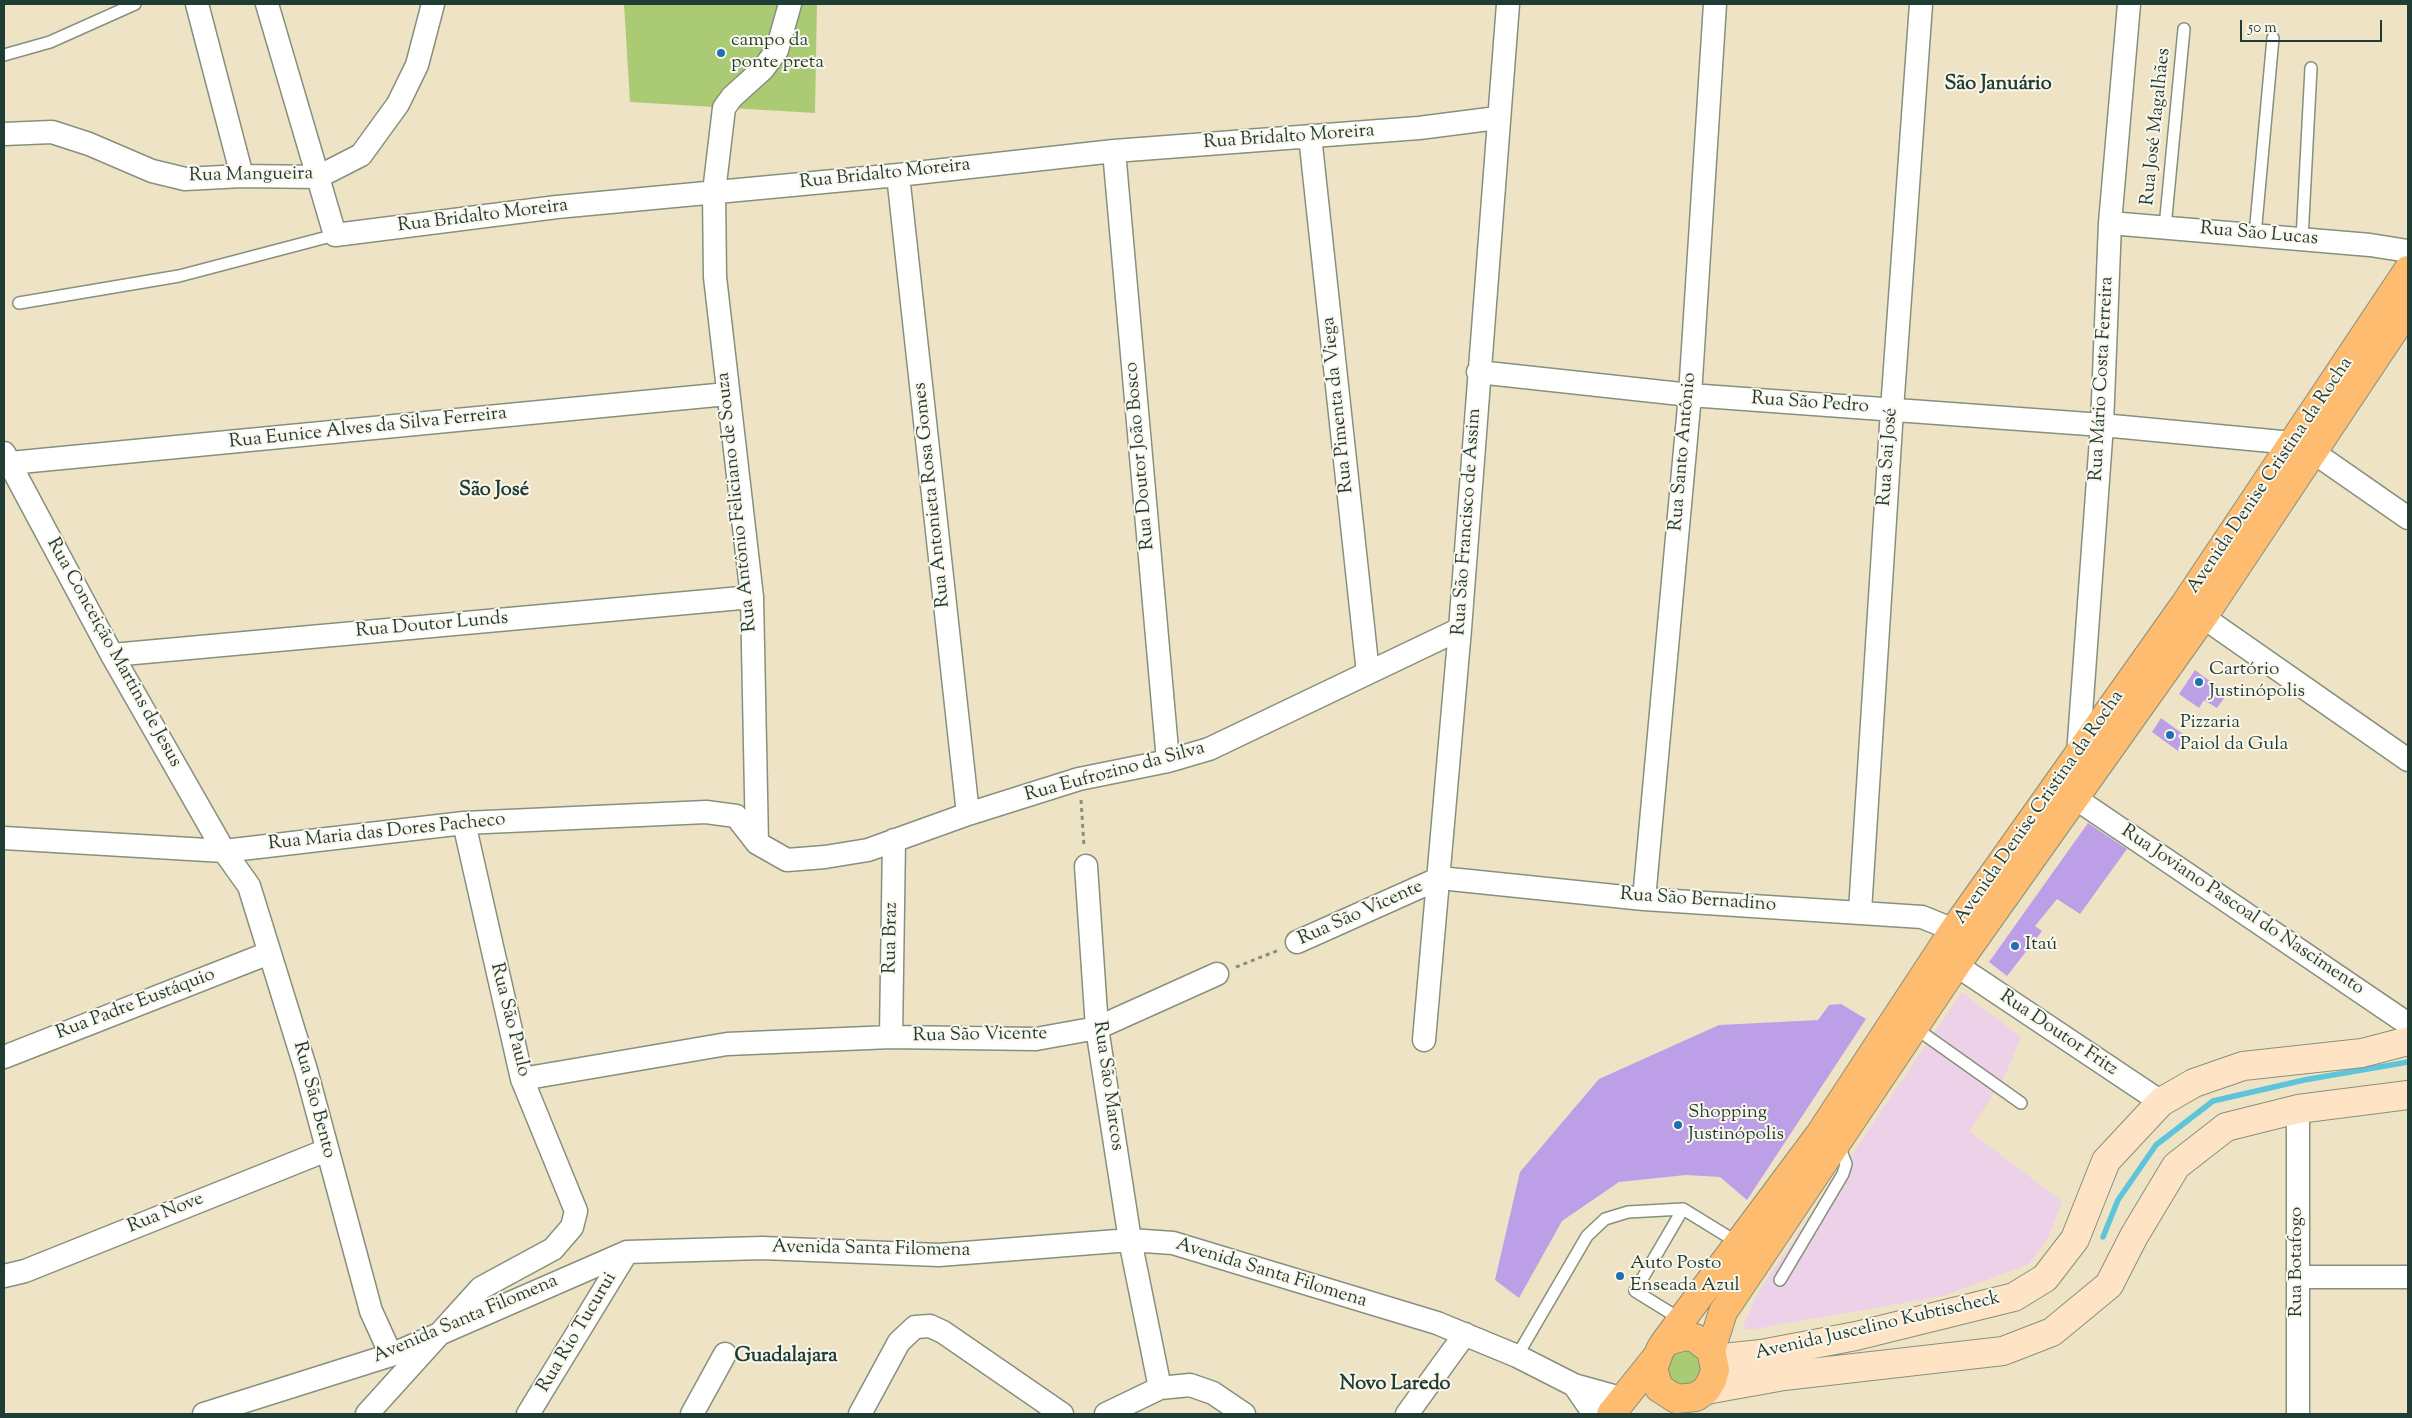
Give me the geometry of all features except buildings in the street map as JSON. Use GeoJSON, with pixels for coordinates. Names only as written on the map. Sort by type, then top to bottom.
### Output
{"type":"FeatureCollection","features":[{"type":"Feature","properties":{"kind":"highway","name":"Avenida Denise Cristina da Rocha"},"geometry":{"type":"LineString","coordinates":[[1616,1406],[1682,1320],[1749,1252],[1837,1142],[1956,965],[2203,617],[2408,270]]}},
{"type":"Feature","properties":{"kind":"highway","name":"Avenida Denise Cristina da Rocha"},"geometry":{"type":"LineString","coordinates":[[1712,1354],[1724,1312],[1749,1252],[1820,1134],[1954,930],[2185,604],[2408,309]]}},
{"type":"Feature","properties":{"kind":"highway"},"geometry":{"type":"LineString","coordinates":[[1660,1414],[1701,1393],[1715,1370],[1712,1354],[1695,1338],[1685,1336],[1660,1351],[1653,1369],[1659,1388],[1676,1399],[1686,1400],[1701,1393]]}},
{"type":"Feature","properties":{"kind":"street"},"geometry":{"type":"LineString","coordinates":[[197,4],[242,176]]}},
{"type":"Feature","properties":{"kind":"street"},"geometry":{"type":"LineString","coordinates":[[267,4],[335,235]]}},
{"type":"Feature","properties":{"kind":"street","name":"Rua Mangueira"},"geometry":{"type":"LineString","coordinates":[[4,134],[52,132],[89,144],[152,170],[185,179],[242,176],[318,177],[361,155],[398,104],[417,65],[433,4]]}},
{"type":"Feature","properties":{"kind":"street","name":"Rua Antônio Feliciano de Souza"},"geometry":{"type":"LineString","coordinates":[[757,843],[752,597],[714,277],[714,192],[724,108],[732,97],[763,69],[777,50],[790,4]]}},
{"type":"Feature","properties":{"kind":"street","name":"Rua São Francisco de Assim"},"geometry":{"type":"LineString","coordinates":[[1424,1040],[1440,878],[1508,4]]}},
{"type":"Feature","properties":{"kind":"street","name":"Rua Santo Antônio"},"geometry":{"type":"LineString","coordinates":[[1644,899],[1690,395],[1715,4]]}},
{"type":"Feature","properties":{"kind":"street","name":"Rua Sai José"},"geometry":{"type":"LineString","coordinates":[[1860,911],[1892,410],[1921,4]]}},
{"type":"Feature","properties":{"kind":"street","name":"Rua Mário Costa Ferreira"},"geometry":{"type":"LineString","coordinates":[[2078,755],[2102,425],[2110,223],[2129,4]]}},
{"type":"Feature","properties":{"kind":"street","name":"Rua Bridalto Moreira"},"geometry":{"type":"LineString","coordinates":[[335,235],[557,207],[898,176],[1114,151],[1419,128],[1498,118]]}},
{"type":"Feature","properties":{"kind":"street","name":"Rua Pimenta da Viega"},"geometry":{"type":"LineString","coordinates":[[1310,136],[1368,673]]}},
{"type":"Feature","properties":{"kind":"street","name":"Rua Doutor João Bosco"},"geometry":{"type":"LineString","coordinates":[[1114,151],[1168,761]]}},
{"type":"Feature","properties":{"kind":"street","name":"Rua Antonieta Rosa Gomes"},"geometry":{"type":"LineString","coordinates":[[898,176],[968,814]]}},
{"type":"Feature","properties":{"kind":"street","name":"Rua São Lucas"},"geometry":{"type":"LineString","coordinates":[[2110,223],[2370,244],[2408,251]]}},
{"type":"Feature","properties":{"kind":"street","name":"Rua São Pedro"},"geometry":{"type":"LineString","coordinates":[[1478,372],[1690,395],[2102,425],[2303,448]]}},
{"type":"Feature","properties":{"kind":"street","name":"Rua Eunice Alves da Silva Ferreira"},"geometry":{"type":"LineString","coordinates":[[7,458],[727,394]]}},
{"type":"Feature","properties":{"kind":"street"},"geometry":{"type":"LineString","coordinates":[[2303,448],[2408,518]]}},
{"type":"Feature","properties":{"kind":"street","name":"Rua Conceição Martins de Jesus"},"geometry":{"type":"LineString","coordinates":[[7,458],[112,656],[224,851]]}},
{"type":"Feature","properties":{"kind":"street","name":"Rua Doutor Lunds"},"geometry":{"type":"LineString","coordinates":[[112,656],[752,597]]}},
{"type":"Feature","properties":{"kind":"street"},"geometry":{"type":"LineString","coordinates":[[2203,617],[2408,760]]}},
{"type":"Feature","properties":{"kind":"street","name":"Rua Eufrozino da Silva"},"geometry":{"type":"LineString","coordinates":[[757,843],[787,860],[868,850],[968,814],[1079,779],[1168,761],[1208,749],[1460,629]]}},
{"type":"Feature","properties":{"kind":"street","name":"Rua Joviano Pascoal do Nascimento"},"geometry":{"type":"LineString","coordinates":[[2075,798],[2408,1024]]}},
{"type":"Feature","properties":{"kind":"street","name":"Rua Maria das Dores Pacheco"},"geometry":{"type":"LineString","coordinates":[[4,838],[224,851],[464,823],[706,812],[736,816],[757,843]]}},
{"type":"Feature","properties":{"kind":"street","name":"Rua São Paulo"},"geometry":{"type":"LineString","coordinates":[[444,1331],[481,1288],[553,1249],[572,1226],[576,1211],[522,1079],[464,823]]}},
{"type":"Feature","properties":{"kind":"street","name":"Rua Braz"},"geometry":{"type":"LineString","coordinates":[[891,1037],[894,840]]}},
{"type":"Feature","properties":{"kind":"street","name":"Rua São Bento"},"geometry":{"type":"LineString","coordinates":[[224,851],[249,886],[306,1070],[371,1311],[391,1355]]}},
{"type":"Feature","properties":{"kind":"street","name":"Rua São Marcos"},"geometry":{"type":"LineString","coordinates":[[1086,866],[1097,1028],[1130,1240],[1160,1388]]}},
{"type":"Feature","properties":{"kind":"street","name":"Rua São Bernadino"},"geometry":{"type":"LineString","coordinates":[[1440,878],[1644,899],[1860,911],[1922,917],[1954,930]]}},
{"type":"Feature","properties":{"kind":"street","name":"Rua São Vicente"},"geometry":{"type":"LineString","coordinates":[[1298,942],[1440,878]]}},
{"type":"Feature","properties":{"kind":"street","name":"Rua Padre Eustáquio"},"geometry":{"type":"LineString","coordinates":[[4,1057],[269,953]]}},
{"type":"Feature","properties":{"kind":"street","name":"Rua Doutor Fritz"},"geometry":{"type":"LineString","coordinates":[[1956,965],[2161,1102]]}},
{"type":"Feature","properties":{"kind":"street","name":"Rua São Vicente"},"geometry":{"type":"LineString","coordinates":[[522,1079],[727,1044],[891,1037],[1036,1039],[1097,1028],[1217,974]]}},
{"type":"Feature","properties":{"kind":"street","name":"Avenida Juscelino Kubtischeck"},"geometry":{"type":"LineString","coordinates":[[1712,1354],[1762,1354],[1856,1336],[2014,1296],[2045,1278],[2075,1239],[2106,1161],[2161,1102],[2194,1083],[2243,1066],[2362,1053],[2408,1041]]}},
{"type":"Feature","properties":{"kind":"street","name":"Avenida Juscelino Kubtischeck"},"geometry":{"type":"LineString","coordinates":[[1701,1393],[1784,1376],[2003,1351],[2052,1332],[2109,1285],[2134,1236],[2176,1166],[2226,1127],[2298,1109],[2408,1095]]}},
{"type":"Feature","properties":{"kind":"street","name":"Rua Botafogo"},"geometry":{"type":"LineString","coordinates":[[2298,1109],[2298,1414]]}},
{"type":"Feature","properties":{"kind":"street","name":"Rua Nove"},"geometry":{"type":"LineString","coordinates":[[4,1276],[25,1271],[327,1150]]}},
{"type":"Feature","properties":{"kind":"street","name":"Avenida Santa Filomena"},"geometry":{"type":"LineString","coordinates":[[204,1414],[391,1355],[627,1252],[762,1248],[939,1255],[1130,1240],[1173,1243],[1438,1323],[1517,1356],[1616,1406]]}},
{"type":"Feature","properties":{"kind":"street","name":"Rua Rio Tucurui"},"geometry":{"type":"LineString","coordinates":[[528,1414],[627,1252]]}},
{"type":"Feature","properties":{"kind":"street"},"geometry":{"type":"LineString","coordinates":[[2299,1277],[2408,1277]]}},
{"type":"Feature","properties":{"kind":"street"},"geometry":{"type":"LineString","coordinates":[[860,1414],[899,1342],[915,1327],[930,1326],[944,1332],[1062,1414]]}},
{"type":"Feature","properties":{"kind":"street"},"geometry":{"type":"LineString","coordinates":[[367,1414],[444,1331]]}},
{"type":"Feature","properties":{"kind":"street"},"geometry":{"type":"LineString","coordinates":[[1407,1414],[1465,1334]]}},
{"type":"Feature","properties":{"kind":"street"},"geometry":{"type":"LineString","coordinates":[[692,1414],[725,1354]]}},
{"type":"Feature","properties":{"kind":"street"},"geometry":{"type":"LineString","coordinates":[[1112,1413],[1160,1388],[1190,1385],[1213,1393],[1244,1414]]}},
{"type":"Feature","properties":{"kind":"street","name":"Avenida Santa Filomena"},"geometry":{"type":"LineString","coordinates":[[1574,1385],[1594,1414]]}},
{"type":"Feature","properties":{"kind":"lane"},"geometry":{"type":"LineString","coordinates":[[4,54],[50,42],[135,4]]}},
{"type":"Feature","properties":{"kind":"lane","name":"Rua José Magalhães"},"geometry":{"type":"LineString","coordinates":[[2165,227],[2184,30]]}},
{"type":"Feature","properties":{"kind":"lane"},"geometry":{"type":"LineString","coordinates":[[2255,235],[2273,38]]}},
{"type":"Feature","properties":{"kind":"lane"},"geometry":{"type":"LineString","coordinates":[[2302,239],[2311,68]]}},
{"type":"Feature","properties":{"kind":"lane"},"geometry":{"type":"LineString","coordinates":[[19,303],[180,276],[335,235]]}},
{"type":"Feature","properties":{"kind":"lane"},"geometry":{"type":"LineString","coordinates":[[1914,1027],[2021,1103]]}},
{"type":"Feature","properties":{"kind":"lane"},"geometry":{"type":"LineString","coordinates":[[1780,1280],[1843,1174],[1846,1164],[1837,1142]]}},
{"type":"Feature","properties":{"kind":"lane"},"geometry":{"type":"LineString","coordinates":[[1517,1356],[1587,1236],[1605,1219],[1628,1212],[1683,1210],[1749,1252]]}},
{"type":"Feature","properties":{"kind":"lane"},"geometry":{"type":"LineString","coordinates":[[1682,1320],[1635,1290],[1683,1210]]}},
{"type":"Feature","properties":{"kind":"path"},"geometry":{"type":"LineString","coordinates":[[1079,779],[1086,866]]}},
{"type":"Feature","properties":{"kind":"path","name":"Rua São Vicente"},"geometry":{"type":"LineString","coordinates":[[1217,974],[1298,942]]}},
{"type":"Feature","properties":{"kind":"shaded area"},"geometry":{"type":"Polygon","coordinates":[[[1962,992],[2021,1037],[2003,1080],[1969,1131],[2062,1201],[2048,1238],[2029,1264],[1943,1296],[1755,1329],[1742,1329],[1758,1293],[1962,992]]]}},
{"type":"Feature","properties":{"kind":"green space","name":"campo da ponte preta"},"geometry":{"type":"Polygon","coordinates":[[[624,4],[817,4],[815,113],[630,102],[624,4]]]}},
{"type":"Feature","properties":{"kind":"green space"},"geometry":{"type":"Polygon","coordinates":[[[1678,1350],[1691,1350],[1705,1363],[1696,1388],[1670,1385],[1665,1365],[1667,1359],[1678,1350]]]}},
{"type":"Feature","properties":{"kind":"waterway"},"geometry":{"type":"LineString","coordinates":[[2103,1237],[2118,1200],[2156,1145],[2213,1101],[2304,1080],[2408,1062]]}},
{"type":"Feature","properties":{"kind":"place","name":"campo da ponte preta"},"geometry":{"type":"Point","coordinates":[721,53]}},
{"type":"Feature","properties":{"kind":"place","name":"Cartório Justinópolis"},"geometry":{"type":"Point","coordinates":[2199,682]}},
{"type":"Feature","properties":{"kind":"place","name":"Pizzaria Paiol da Gula"},"geometry":{"type":"Point","coordinates":[2170,735]}},
{"type":"Feature","properties":{"kind":"place","name":"Itaú"},"geometry":{"type":"Point","coordinates":[2015,946]}},
{"type":"Feature","properties":{"kind":"place","name":"Shopping Justinópolis"},"geometry":{"type":"Point","coordinates":[1678,1125]}},
{"type":"Feature","properties":{"kind":"place","name":"Auto Posto Enseada Azul"},"geometry":{"type":"Point","coordinates":[1620,1276]}},
{"type":"Feature","properties":{"kind":"district","name":"São Januário"},"geometry":{"type":"Point","coordinates":[1998,86]}},
{"type":"Feature","properties":{"kind":"district","name":"São José"},"geometry":{"type":"Point","coordinates":[494,492]}},
{"type":"Feature","properties":{"kind":"district","name":"Guadalajara"},"geometry":{"type":"Point","coordinates":[786,1358]}},
{"type":"Feature","properties":{"kind":"district","name":"Novo Laredo"},"geometry":{"type":"Point","coordinates":[1395,1386]}}]}
